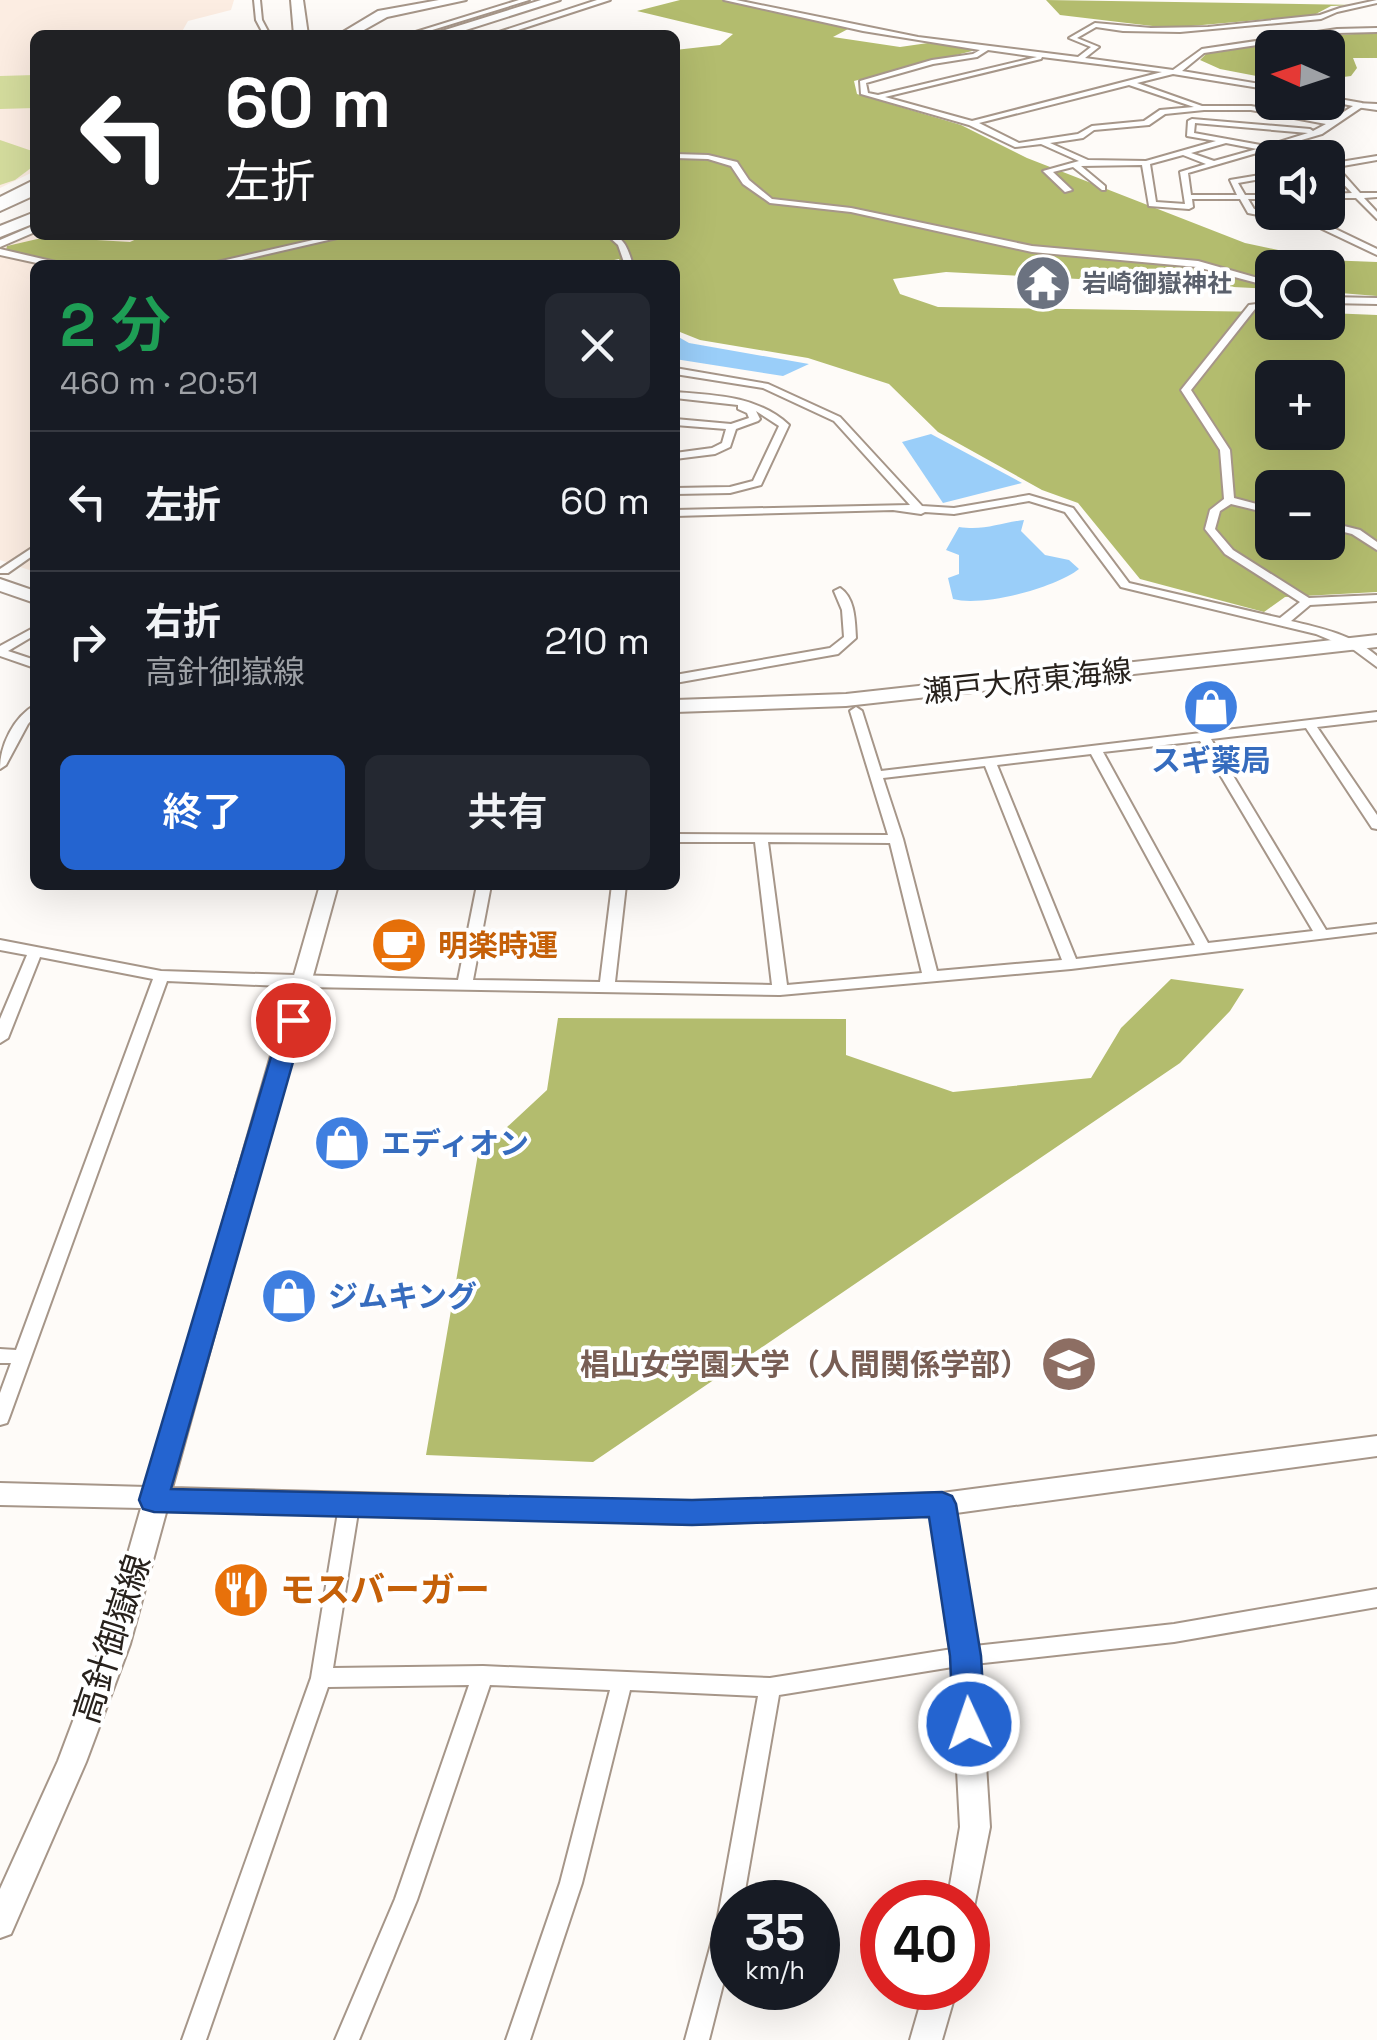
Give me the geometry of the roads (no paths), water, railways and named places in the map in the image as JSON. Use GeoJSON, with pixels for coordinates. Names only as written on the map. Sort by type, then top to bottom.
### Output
{"type":"FeatureCollection","features":[{"type":"Feature","properties":{"kind":"highway"},"geometry":{"type":"LineString","coordinates":[[297,0],[300,30]]}},
{"type":"Feature","properties":{"kind":"highway"},"geometry":{"type":"LineString","coordinates":[[354,30],[383,14],[460,0]]}},
{"type":"Feature","properties":{"kind":"highway"},"geometry":{"type":"LineString","coordinates":[[453,30],[554,0]]}},
{"type":"Feature","properties":{"kind":"highway"},"geometry":{"type":"LineString","coordinates":[[480,30],[580,0]]}},
{"type":"Feature","properties":{"kind":"highway"},"geometry":{"type":"LineString","coordinates":[[0,203],[30,188]]}},
{"type":"Feature","properties":{"kind":"highway"},"geometry":{"type":"LineString","coordinates":[[0,214],[30,200]]}},
{"type":"Feature","properties":{"kind":"main road"},"geometry":{"type":"LineString","coordinates":[[1,575],[30,581]]}},
{"type":"Feature","properties":{"kind":"main road"},"geometry":{"type":"LineString","coordinates":[[1,575],[30,593]]}},
{"type":"Feature","properties":{"kind":"main road","name":"瀬戸大府東海線"},"geometry":{"type":"LineString","coordinates":[[680,706],[846,700],[1349,644],[1375,653]]}},
{"type":"Feature","properties":{"kind":"main road","name":"瀬戸大府東海線"},"geometry":{"type":"LineString","coordinates":[[680,717],[856,711],[1375,653]]}},
{"type":"Feature","properties":{"kind":"street"},"geometry":{"type":"LineString","coordinates":[[257,0],[258,20],[264,30]]}},
{"type":"Feature","properties":{"kind":"street"},"geometry":{"type":"LineString","coordinates":[[426,30],[526,0]]}},
{"type":"Feature","properties":{"kind":"street"},"geometry":{"type":"LineString","coordinates":[[510,30],[606,0]]}},
{"type":"Feature","properties":{"kind":"street"},"geometry":{"type":"LineString","coordinates":[[727,0],[848,27],[1179,70],[1255,85]]}},
{"type":"Feature","properties":{"kind":"street"},"geometry":{"type":"LineString","coordinates":[[1360,7],[1377,1]]}},
{"type":"Feature","properties":{"kind":"street"},"geometry":{"type":"LineString","coordinates":[[1080,58],[1096,47],[1072,38],[1095,25],[1136,32],[1199,30],[1321,16],[1338,6],[1377,13]]}},
{"type":"Feature","properties":{"kind":"street"},"geometry":{"type":"LineString","coordinates":[[972,124],[1179,70],[1202,51],[1337,31],[1377,30]]}},
{"type":"Feature","properties":{"kind":"street"},"geometry":{"type":"LineString","coordinates":[[987,48],[975,56],[932,62],[862,82],[865,94],[972,124],[1018,144],[1080,136],[1092,128],[1146,123],[1163,112],[1204,108],[1250,108],[1334,123]]}},
{"type":"Feature","properties":{"kind":"street"},"geometry":{"type":"LineString","coordinates":[[878,97],[1054,55]]}},
{"type":"Feature","properties":{"kind":"street"},"geometry":{"type":"LineString","coordinates":[[1131,83],[1204,108]]}},
{"type":"Feature","properties":{"kind":"street"},"geometry":{"type":"LineString","coordinates":[[1345,102],[1377,106]]}},
{"type":"Feature","properties":{"kind":"street"},"geometry":{"type":"LineString","coordinates":[[1292,140],[1319,132],[1360,105]]}},
{"type":"Feature","properties":{"kind":"street"},"geometry":{"type":"LineString","coordinates":[[1255,146],[1190,134],[1192,122],[1319,132]]}},
{"type":"Feature","properties":{"kind":"street"},"geometry":{"type":"LineString","coordinates":[[1068,190],[1047,170],[1087,162],[1146,163],[1226,141]]}},
{"type":"Feature","properties":{"kind":"street"},"geometry":{"type":"LineString","coordinates":[[1043,142],[1087,162]]}},
{"type":"Feature","properties":{"kind":"street"},"geometry":{"type":"LineString","coordinates":[[1146,163],[1152,204],[1190,207],[1184,172],[1255,151]]}},
{"type":"Feature","properties":{"kind":"street"},"geometry":{"type":"LineString","coordinates":[[1184,153],[1214,164]]}},
{"type":"Feature","properties":{"kind":"street"},"geometry":{"type":"LineString","coordinates":[[680,156],[708,157],[734,164],[746,182],[770,201],[851,210],[1032,248],[1198,264],[1255,280]]}},
{"type":"Feature","properties":{"kind":"street"},"geometry":{"type":"LineString","coordinates":[[1345,163],[1377,158]]}},
{"type":"Feature","properties":{"kind":"street"},"geometry":{"type":"LineString","coordinates":[[1075,164],[1102,188]]}},
{"type":"Feature","properties":{"kind":"street"},"geometry":{"type":"LineString","coordinates":[[1255,178],[1233,182],[1255,212]]}},
{"type":"Feature","properties":{"kind":"street"},"geometry":{"type":"LineString","coordinates":[[1345,180],[1377,216]]}},
{"type":"Feature","properties":{"kind":"street"},"geometry":{"type":"LineString","coordinates":[[1345,195],[1377,195]]}},
{"type":"Feature","properties":{"kind":"street"},"geometry":{"type":"LineString","coordinates":[[1186,197],[1255,197]]}},
{"type":"Feature","properties":{"kind":"street"},"geometry":{"type":"LineString","coordinates":[[0,244],[15,230]]}},
{"type":"Feature","properties":{"kind":"street"},"geometry":{"type":"LineString","coordinates":[[1331,230],[1377,252]]}},
{"type":"Feature","properties":{"kind":"street"},"geometry":{"type":"LineString","coordinates":[[231,260],[323,240]]}},
{"type":"Feature","properties":{"kind":"street"},"geometry":{"type":"LineString","coordinates":[[0,252],[35,260]]}},
{"type":"Feature","properties":{"kind":"street"},"geometry":{"type":"LineString","coordinates":[[1345,300],[1377,301]]}},
{"type":"Feature","properties":{"kind":"street"},"geometry":{"type":"LineString","coordinates":[[1230,500],[1225,450],[1186,390],[1255,307]]}},
{"type":"Feature","properties":{"kind":"street"},"geometry":{"type":"LineString","coordinates":[[680,372],[765,386],[837,418],[921,511]]}},
{"type":"Feature","properties":{"kind":"street"},"geometry":{"type":"LineString","coordinates":[[680,398],[750,404],[771,413],[784,425],[758,483],[730,490],[680,491]]}},
{"type":"Feature","properties":{"kind":"street"},"geometry":{"type":"LineString","coordinates":[[680,399],[742,406],[755,419],[732,427],[680,422]]}},
{"type":"Feature","properties":{"kind":"street"},"geometry":{"type":"LineString","coordinates":[[680,455],[716,451],[726,445],[732,427]]}},
{"type":"Feature","properties":{"kind":"street"},"geometry":{"type":"LineString","coordinates":[[680,513],[893,507],[954,511],[1027,498],[1050,502],[1069,510],[1124,585],[1316,630],[1349,644]]}},
{"type":"Feature","properties":{"kind":"street"},"geometry":{"type":"LineString","coordinates":[[1255,507],[1230,500],[1215,510],[1210,529],[1229,552],[1307,602]]}},
{"type":"Feature","properties":{"kind":"street"},"geometry":{"type":"LineString","coordinates":[[1345,529],[1356,532],[1377,548]]}},
{"type":"Feature","properties":{"kind":"street"},"geometry":{"type":"LineString","coordinates":[[1,575],[30,553]]}},
{"type":"Feature","properties":{"kind":"street"},"geometry":{"type":"LineString","coordinates":[[680,677],[834,650],[850,638],[848,610],[840,591]]}},
{"type":"Feature","properties":{"kind":"street"},"geometry":{"type":"LineString","coordinates":[[1282,622],[1307,602],[1377,598]]}},
{"type":"Feature","properties":{"kind":"street"},"geometry":{"type":"LineString","coordinates":[[0,651],[30,633]]}},
{"type":"Feature","properties":{"kind":"street"},"geometry":{"type":"LineString","coordinates":[[0,651],[30,662]]}},
{"type":"Feature","properties":{"kind":"street"},"geometry":{"type":"LineString","coordinates":[[856,711],[896,840],[931,978]]}},
{"type":"Feature","properties":{"kind":"street"},"geometry":{"type":"LineString","coordinates":[[0,765],[30,714]]}},
{"type":"Feature","properties":{"kind":"street"},"geometry":{"type":"LineString","coordinates":[[877,775],[1377,716]]}},
{"type":"Feature","properties":{"kind":"street"},"geometry":{"type":"LineString","coordinates":[[1310,725],[1377,825]]}},
{"type":"Feature","properties":{"kind":"street"},"geometry":{"type":"LineString","coordinates":[[1203,736],[1322,934]]}},
{"type":"Feature","properties":{"kind":"street"},"geometry":{"type":"LineString","coordinates":[[1095,750],[1204,950]]}},
{"type":"Feature","properties":{"kind":"street"},"geometry":{"type":"LineString","coordinates":[[990,762],[1071,964]]}},
{"type":"Feature","properties":{"kind":"street"},"geometry":{"type":"LineString","coordinates":[[680,838],[896,840]]}},
{"type":"Feature","properties":{"kind":"street"},"geometry":{"type":"LineString","coordinates":[[760,838],[780,990]]}},
{"type":"Feature","properties":{"kind":"street","name":"高針御嶽線"},"geometry":{"type":"LineString","coordinates":[[0,1923],[72,1762],[116,1644],[328,890]]}},
{"type":"Feature","properties":{"kind":"street"},"geometry":{"type":"LineString","coordinates":[[465,984],[483,890]]}},
{"type":"Feature","properties":{"kind":"street"},"geometry":{"type":"LineString","coordinates":[[607,987],[618,890]]}},
{"type":"Feature","properties":{"kind":"street"},"geometry":{"type":"LineString","coordinates":[[0,945],[161,976],[780,990],[1071,964],[1377,928]]}},
{"type":"Feature","properties":{"kind":"street"},"geometry":{"type":"LineString","coordinates":[[0,1038],[34,954]]}},
{"type":"Feature","properties":{"kind":"street"},"geometry":{"type":"LineString","coordinates":[[0,1418],[161,976]]}},
{"type":"Feature","properties":{"kind":"street"},"geometry":{"type":"LineString","coordinates":[[0,1356],[23,1356]]}},
{"type":"Feature","properties":{"kind":"street"},"geometry":{"type":"LineString","coordinates":[[0,1494],[692,1512],[942,1504],[1376,1447]]}},
{"type":"Feature","properties":{"kind":"street"},"geometry":{"type":"LineString","coordinates":[[942,1504],[965,1656],[976,1827],[966,1880]]}},
{"type":"Feature","properties":{"kind":"street"},"geometry":{"type":"LineString","coordinates":[[194,2040],[321,1678],[350,1506]]}},
{"type":"Feature","properties":{"kind":"street"},"geometry":{"type":"LineString","coordinates":[[321,1678],[483,1675],[770,1686],[965,1656],[1174,1633],[1377,1598]]}},
{"type":"Feature","properties":{"kind":"street"},"geometry":{"type":"LineString","coordinates":[[347,2040],[406,1900],[483,1675]]}},
{"type":"Feature","properties":{"kind":"street"},"geometry":{"type":"LineString","coordinates":[[518,2040],[571,1883],[622,1682]]}},
{"type":"Feature","properties":{"kind":"street"},"geometry":{"type":"LineString","coordinates":[[697,2040],[728,1922],[770,1686]]}},
{"type":"Feature","properties":{"kind":"street"},"geometry":{"type":"LineString","coordinates":[[926,2040],[935,2010]]}},
{"type":"Feature","properties":{"kind":"water"},"geometry":{"type":"Polygon","coordinates":[[[680,338],[689,343],[809,364],[783,376],[680,360],[680,338]]]}},
{"type":"Feature","properties":{"kind":"water"},"geometry":{"type":"Polygon","coordinates":[[[931,434],[1022,483],[943,503],[902,442],[931,434]]]}},
{"type":"Feature","properties":{"kind":"water"},"geometry":{"type":"Polygon","coordinates":[[[1024,520],[1021,531],[1045,555],[1069,560],[1079,569],[1053,583],[1018,594],[982,600],[953,599],[948,578],[959,574],[959,555],[946,550],[959,527],[1024,520]]]}},
{"type":"Feature","properties":{"kind":"place","name":"岩崎御嶽神社"},"geometry":{"type":"Point","coordinates":[1043,283]}},
{"type":"Feature","properties":{"kind":"place","name":"スギ薬局"},"geometry":{"type":"Point","coordinates":[1211,707]}},
{"type":"Feature","properties":{"kind":"place","name":"明楽時運"},"geometry":{"type":"Point","coordinates":[399,945]}},
{"type":"Feature","properties":{"kind":"place","name":"エディオン"},"geometry":{"type":"Point","coordinates":[342,1143]}},
{"type":"Feature","properties":{"kind":"place","name":"ジムキング"},"geometry":{"type":"Point","coordinates":[289,1296]}},
{"type":"Feature","properties":{"kind":"place","name":"椙山女学園大学（人間関係学部）"},"geometry":{"type":"Point","coordinates":[1069,1364]}},
{"type":"Feature","properties":{"kind":"place","name":"モスバーガー"},"geometry":{"type":"Point","coordinates":[241,1590]}}]}
